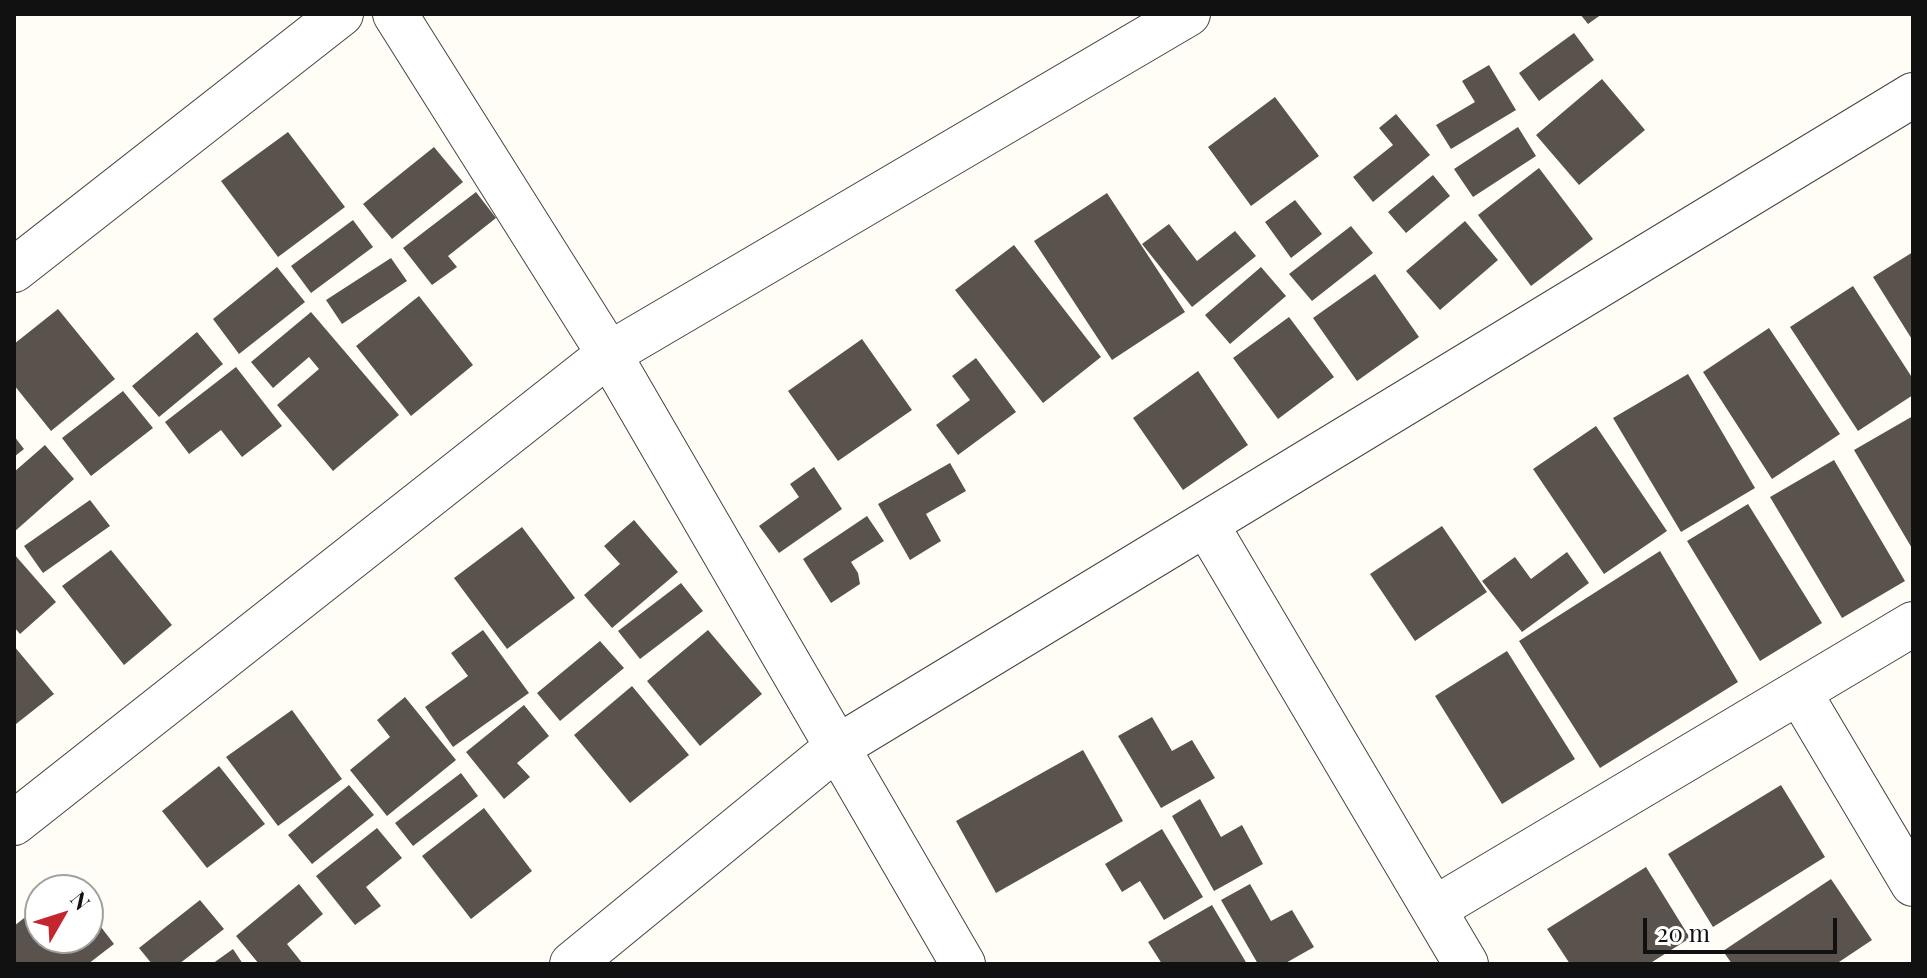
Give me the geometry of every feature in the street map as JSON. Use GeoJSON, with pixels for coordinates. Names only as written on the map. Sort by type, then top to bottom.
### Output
{"type":"FeatureCollection","features":[{"type":"Feature","properties":{"kind":"street"},"geometry":{"type":"LineString","coordinates":[[14,270],[341,14]]}},
{"type":"Feature","properties":{"kind":"street"},"geometry":{"type":"LineString","coordinates":[[395,14],[609,354],[963,964]]}},
{"type":"Feature","properties":{"kind":"street"},"geometry":{"type":"LineString","coordinates":[[14,823],[609,354],[1188,14]]}},
{"type":"Feature","properties":{"kind":"street"},"geometry":{"type":"LineString","coordinates":[[572,964],[836,748],[1913,95]]}},
{"type":"Feature","properties":{"kind":"street"},"geometry":{"type":"LineString","coordinates":[[1206,524],[1466,964]]}},
{"type":"Feature","properties":{"kind":"street"},"geometry":{"type":"LineString","coordinates":[[1434,909],[1913,624]]}},
{"type":"Feature","properties":{"kind":"street"},"geometry":{"type":"LineString","coordinates":[[1799,692],[1913,884]]}},
{"type":"Feature","properties":{"kind":"building"},"geometry":{"type":"Polygon","coordinates":[[[1580,14],[1602,14],[1588,24],[1580,14]]]}},
{"type":"Feature","properties":{"kind":"building"},"geometry":{"type":"Polygon","coordinates":[[[1574,33],[1594,60],[1539,101],[1519,73],[1574,33]]]}},
{"type":"Feature","properties":{"kind":"building"},"geometry":{"type":"Polygon","coordinates":[[[1489,65],[1516,110],[1451,149],[1436,125],[1475,102],[1462,81],[1489,65]]]}},
{"type":"Feature","properties":{"kind":"building"},"geometry":{"type":"Polygon","coordinates":[[[1602,79],[1645,130],[1579,185],[1536,135],[1602,79]]]}},
{"type":"Feature","properties":{"kind":"building"},"geometry":{"type":"Polygon","coordinates":[[[1275,97],[1319,156],[1251,206],[1208,147],[1275,97]]]}},
{"type":"Feature","properties":{"kind":"building"},"geometry":{"type":"Polygon","coordinates":[[[1396,114],[1430,155],[1373,202],[1353,177],[1393,145],[1379,128],[1396,114]]]}},
{"type":"Feature","properties":{"kind":"building"},"geometry":{"type":"Polygon","coordinates":[[[1518,127],[1536,156],[1473,197],[1454,169],[1518,127]]]}},
{"type":"Feature","properties":{"kind":"building"},"geometry":{"type":"Polygon","coordinates":[[[288,132],[345,207],[278,257],[221,181],[288,132]]]}},
{"type":"Feature","properties":{"kind":"building"},"geometry":{"type":"Polygon","coordinates":[[[434,147],[463,182],[392,239],[363,204],[434,147]]]}},
{"type":"Feature","properties":{"kind":"building"},"geometry":{"type":"Polygon","coordinates":[[[1539,168],[1593,239],[1531,286],[1478,215],[1539,168]]]}},
{"type":"Feature","properties":{"kind":"building"},"geometry":{"type":"Polygon","coordinates":[[[1433,175],[1450,196],[1406,233],[1388,212],[1433,175]]]}},
{"type":"Feature","properties":{"kind":"building"},"geometry":{"type":"Polygon","coordinates":[[[476,192],[496,218],[448,256],[457,267],[432,285],[403,248],[476,192]]]}},
{"type":"Feature","properties":{"kind":"building"},"geometry":{"type":"Polygon","coordinates":[[[1107,193],[1185,312],[1112,360],[1034,241],[1107,193]]]}},
{"type":"Feature","properties":{"kind":"building"},"geometry":{"type":"Polygon","coordinates":[[[1295,200],[1322,234],[1291,258],[1265,222],[1295,200]]]}},
{"type":"Feature","properties":{"kind":"building"},"geometry":{"type":"Polygon","coordinates":[[[353,220],[373,247],[311,293],[291,266],[353,220]]]}},
{"type":"Feature","properties":{"kind":"building"},"geometry":{"type":"Polygon","coordinates":[[[1465,221],[1498,260],[1440,310],[1406,271],[1465,221]]]}},
{"type":"Feature","properties":{"kind":"building"},"geometry":{"type":"Polygon","coordinates":[[[1169,224],[1197,261],[1235,231],[1256,256],[1192,307],[1142,244],[1169,224]]]}},
{"type":"Feature","properties":{"kind":"building"},"geometry":{"type":"Polygon","coordinates":[[[1351,226],[1373,253],[1312,301],[1289,274],[1351,226]]]}},
{"type":"Feature","properties":{"kind":"building"},"geometry":{"type":"Polygon","coordinates":[[[1014,245],[1101,357],[1043,403],[955,290],[1014,245]]]}},
{"type":"Feature","properties":{"kind":"building"},"geometry":{"type":"Polygon","coordinates":[[[1913,252],[1913,341],[1873,277],[1913,252]]]}},
{"type":"Feature","properties":{"kind":"building"},"geometry":{"type":"Polygon","coordinates":[[[391,258],[407,281],[342,324],[326,300],[391,258]]]}},
{"type":"Feature","properties":{"kind":"building"},"geometry":{"type":"Polygon","coordinates":[[[277,267],[305,302],[239,354],[213,319],[277,267]]]}},
{"type":"Feature","properties":{"kind":"building"},"geometry":{"type":"Polygon","coordinates":[[[1261,267],[1286,296],[1230,344],[1205,315],[1261,267]]]}},
{"type":"Feature","properties":{"kind":"building"},"geometry":{"type":"Polygon","coordinates":[[[1375,274],[1419,337],[1357,381],[1313,318],[1375,274]]]}},
{"type":"Feature","properties":{"kind":"building"},"geometry":{"type":"Polygon","coordinates":[[[1853,286],[1913,379],[1913,395],[1858,431],[1790,327],[1853,286]]]}},
{"type":"Feature","properties":{"kind":"building"},"geometry":{"type":"Polygon","coordinates":[[[419,296],[473,365],[411,416],[356,346],[419,296]]]}},
{"type":"Feature","properties":{"kind":"building"},"geometry":{"type":"Polygon","coordinates":[[[58,309],[115,379],[51,431],[14,385],[14,344],[58,309]]]}},
{"type":"Feature","properties":{"kind":"building"},"geometry":{"type":"Polygon","coordinates":[[[311,312],[399,415],[333,471],[277,405],[319,369],[309,357],[273,388],[251,362],[311,312]]]}},
{"type":"Feature","properties":{"kind":"building"},"geometry":{"type":"Polygon","coordinates":[[[1289,317],[1334,377],[1278,419],[1233,358],[1289,317]]]}},
{"type":"Feature","properties":{"kind":"building"},"geometry":{"type":"Polygon","coordinates":[[[1769,328],[1840,434],[1772,479],[1703,372],[1769,328]]]}},
{"type":"Feature","properties":{"kind":"building"},"geometry":{"type":"Polygon","coordinates":[[[197,332],[223,364],[159,417],[132,386],[197,332]]]}},
{"type":"Feature","properties":{"kind":"building"},"geometry":{"type":"Polygon","coordinates":[[[862,339],[912,410],[838,461],[788,391],[862,339]]]}},
{"type":"Feature","properties":{"kind":"building"},"geometry":{"type":"Polygon","coordinates":[[[976,358],[1016,412],[958,455],[936,425],[970,400],[952,376],[976,358]]]}},
{"type":"Feature","properties":{"kind":"building"},"geometry":{"type":"Polygon","coordinates":[[[236,367],[282,426],[242,457],[221,430],[189,454],[165,422],[236,367]]]}},
{"type":"Feature","properties":{"kind":"building"},"geometry":{"type":"Polygon","coordinates":[[[1198,371],[1248,445],[1183,490],[1133,418],[1198,371]]]}},
{"type":"Feature","properties":{"kind":"building"},"geometry":{"type":"Polygon","coordinates":[[[1688,374],[1755,488],[1681,532],[1613,418],[1688,374]]]}},
{"type":"Feature","properties":{"kind":"building"},"geometry":{"type":"Polygon","coordinates":[[[123,391],[153,428],[91,476],[62,438],[123,391]]]}},
{"type":"Feature","properties":{"kind":"building"},"geometry":{"type":"Polygon","coordinates":[[[1913,416],[1913,550],[1854,450],[1913,416]]]}},
{"type":"Feature","properties":{"kind":"building"},"geometry":{"type":"Polygon","coordinates":[[[1596,426],[1667,531],[1604,574],[1533,469],[1596,426]]]}},
{"type":"Feature","properties":{"kind":"building"},"geometry":{"type":"Polygon","coordinates":[[[14,436],[24,449],[14,457],[14,436]]]}},
{"type":"Feature","properties":{"kind":"building"},"geometry":{"type":"Polygon","coordinates":[[[45,445],[74,479],[14,532],[14,472],[45,445]]]}},
{"type":"Feature","properties":{"kind":"building"},"geometry":{"type":"Polygon","coordinates":[[[1834,460],[1905,581],[1842,618],[1770,497],[1834,460]]]}},
{"type":"Feature","properties":{"kind":"building"},"geometry":{"type":"Polygon","coordinates":[[[950,463],[966,491],[926,514],[941,541],[910,560],[878,504],[950,463]]]}},
{"type":"Feature","properties":{"kind":"building"},"geometry":{"type":"Polygon","coordinates":[[[814,467],[842,509],[779,553],[759,526],[799,497],[790,484],[814,467]]]}},
{"type":"Feature","properties":{"kind":"building"},"geometry":{"type":"Polygon","coordinates":[[[90,500],[110,526],[43,573],[24,546],[90,500]]]}},
{"type":"Feature","properties":{"kind":"building"},"geometry":{"type":"Polygon","coordinates":[[[1748,504],[1822,623],[1760,661],[1687,541],[1748,504]]]}},
{"type":"Feature","properties":{"kind":"building"},"geometry":{"type":"Polygon","coordinates":[[[867,516],[884,541],[851,562],[860,584],[831,603],[803,559],[867,516]]]}},
{"type":"Feature","properties":{"kind":"building"},"geometry":{"type":"Polygon","coordinates":[[[634,520],[678,572],[612,628],[584,595],[620,564],[604,546],[634,520]]]}},
{"type":"Feature","properties":{"kind":"building"},"geometry":{"type":"Polygon","coordinates":[[[1442,526],[1487,592],[1415,641],[1370,574],[1442,526]]]}},
{"type":"Feature","properties":{"kind":"building"},"geometry":{"type":"Polygon","coordinates":[[[522,527],[575,598],[507,649],[454,578],[522,527]]]}},
{"type":"Feature","properties":{"kind":"building"},"geometry":{"type":"Polygon","coordinates":[[[111,550],[172,625],[124,665],[62,586],[111,550]]]}},
{"type":"Feature","properties":{"kind":"building"},"geometry":{"type":"Polygon","coordinates":[[[1660,551],[1738,682],[1600,768],[1519,641],[1660,551]]]}},
{"type":"Feature","properties":{"kind":"building"},"geometry":{"type":"Polygon","coordinates":[[[1567,552],[1589,583],[1522,632],[1482,581],[1515,557],[1531,579],[1567,552]]]}},
{"type":"Feature","properties":{"kind":"building"},"geometry":{"type":"Polygon","coordinates":[[[14,554],[56,602],[20,634],[14,627],[14,554]]]}},
{"type":"Feature","properties":{"kind":"building"},"geometry":{"type":"Polygon","coordinates":[[[681,583],[703,611],[640,659],[618,631],[681,583]]]}},
{"type":"Feature","properties":{"kind":"building"},"geometry":{"type":"Polygon","coordinates":[[[483,630],[529,693],[453,747],[425,707],[468,676],[451,653],[483,630]]]}},
{"type":"Feature","properties":{"kind":"building"},"geometry":{"type":"Polygon","coordinates":[[[708,630],[762,694],[700,746],[647,681],[708,630]]]}},
{"type":"Feature","properties":{"kind":"building"},"geometry":{"type":"Polygon","coordinates":[[[600,641],[624,668],[560,721],[537,693],[600,641]]]}},
{"type":"Feature","properties":{"kind":"building"},"geometry":{"type":"Polygon","coordinates":[[[14,646],[54,694],[16,724],[14,722],[14,646]]]}},
{"type":"Feature","properties":{"kind":"building"},"geometry":{"type":"Polygon","coordinates":[[[1507,651],[1575,759],[1502,804],[1435,696],[1507,651]]]}},
{"type":"Feature","properties":{"kind":"building"},"geometry":{"type":"Polygon","coordinates":[[[632,686],[689,755],[630,803],[574,735],[632,686]]]}},
{"type":"Feature","properties":{"kind":"building"},"geometry":{"type":"Polygon","coordinates":[[[405,697],[456,760],[387,816],[350,770],[390,737],[377,720],[405,697]]]}},
{"type":"Feature","properties":{"kind":"building"},"geometry":{"type":"Polygon","coordinates":[[[524,705],[549,736],[517,763],[530,777],[504,799],[466,752],[524,705]]]}},
{"type":"Feature","properties":{"kind":"building"},"geometry":{"type":"Polygon","coordinates":[[[292,710],[342,779],[278,826],[226,757],[292,710]]]}},
{"type":"Feature","properties":{"kind":"building"},"geometry":{"type":"Polygon","coordinates":[[[1152,717],[1172,751],[1192,740],[1215,778],[1161,808],[1118,736],[1152,717]]]}},
{"type":"Feature","properties":{"kind":"building"},"geometry":{"type":"Polygon","coordinates":[[[1083,750],[1123,821],[996,893],[956,821],[1083,750]]]}},
{"type":"Feature","properties":{"kind":"building"},"geometry":{"type":"Polygon","coordinates":[[[219,766],[265,824],[207,868],[162,811],[219,766]]]}},
{"type":"Feature","properties":{"kind":"building"},"geometry":{"type":"Polygon","coordinates":[[[461,773],[478,796],[413,846],[395,823],[461,773]]]}},
{"type":"Feature","properties":{"kind":"building"},"geometry":{"type":"Polygon","coordinates":[[[349,785],[374,815],[312,864],[288,835],[349,785]]]}},
{"type":"Feature","properties":{"kind":"building"},"geometry":{"type":"Polygon","coordinates":[[[1781,785],[1825,857],[1713,927],[1668,854],[1781,785]]]}},
{"type":"Feature","properties":{"kind":"building"},"geometry":{"type":"Polygon","coordinates":[[[1200,799],[1221,837],[1242,825],[1263,864],[1214,891],[1172,816],[1200,799]]]}},
{"type":"Feature","properties":{"kind":"building"},"geometry":{"type":"Polygon","coordinates":[[[484,808],[532,871],[471,919],[422,856],[484,808]]]}},
{"type":"Feature","properties":{"kind":"building"},"geometry":{"type":"Polygon","coordinates":[[[377,828],[402,858],[366,887],[381,906],[355,925],[316,876],[377,828]]]}},
{"type":"Feature","properties":{"kind":"building"},"geometry":{"type":"Polygon","coordinates":[[[1162,829],[1203,897],[1164,920],[1140,881],[1122,892],[1105,864],[1162,829]]]}},
{"type":"Feature","properties":{"kind":"building"},"geometry":{"type":"Polygon","coordinates":[[[1646,867],[1690,938],[1649,964],[1570,964],[1547,929],[1646,867]]]}},
{"type":"Feature","properties":{"kind":"building"},"geometry":{"type":"Polygon","coordinates":[[[1831,879],[1872,940],[1836,964],[1732,964],[1723,951],[1831,879]]]}},
{"type":"Feature","properties":{"kind":"building"},"geometry":{"type":"Polygon","coordinates":[[[299,884],[323,914],[287,944],[303,964],[259,964],[236,936],[299,884]]]}},
{"type":"Feature","properties":{"kind":"building"},"geometry":{"type":"Polygon","coordinates":[[[1250,884],[1271,921],[1292,910],[1314,947],[1284,964],[1258,964],[1221,900],[1250,884]]]}},
{"type":"Feature","properties":{"kind":"building"},"geometry":{"type":"Polygon","coordinates":[[[200,900],[224,929],[179,964],[152,964],[139,948],[200,900]]]}},
{"type":"Feature","properties":{"kind":"building"},"geometry":{"type":"Polygon","coordinates":[[[1212,905],[1247,964],[1162,964],[1148,942],[1212,905]]]}},
{"type":"Feature","properties":{"kind":"building"},"geometry":{"type":"Polygon","coordinates":[[[24,918],[24,954],[101,954],[88,964],[14,964],[14,926],[24,918]]]}},
{"type":"Feature","properties":{"kind":"building"},"geometry":{"type":"Polygon","coordinates":[[[104,931],[114,944],[104,952],[104,931]]]}},
{"type":"Feature","properties":{"kind":"building"},"geometry":{"type":"Polygon","coordinates":[[[233,949],[243,964],[212,964],[233,949]]]}}]}
